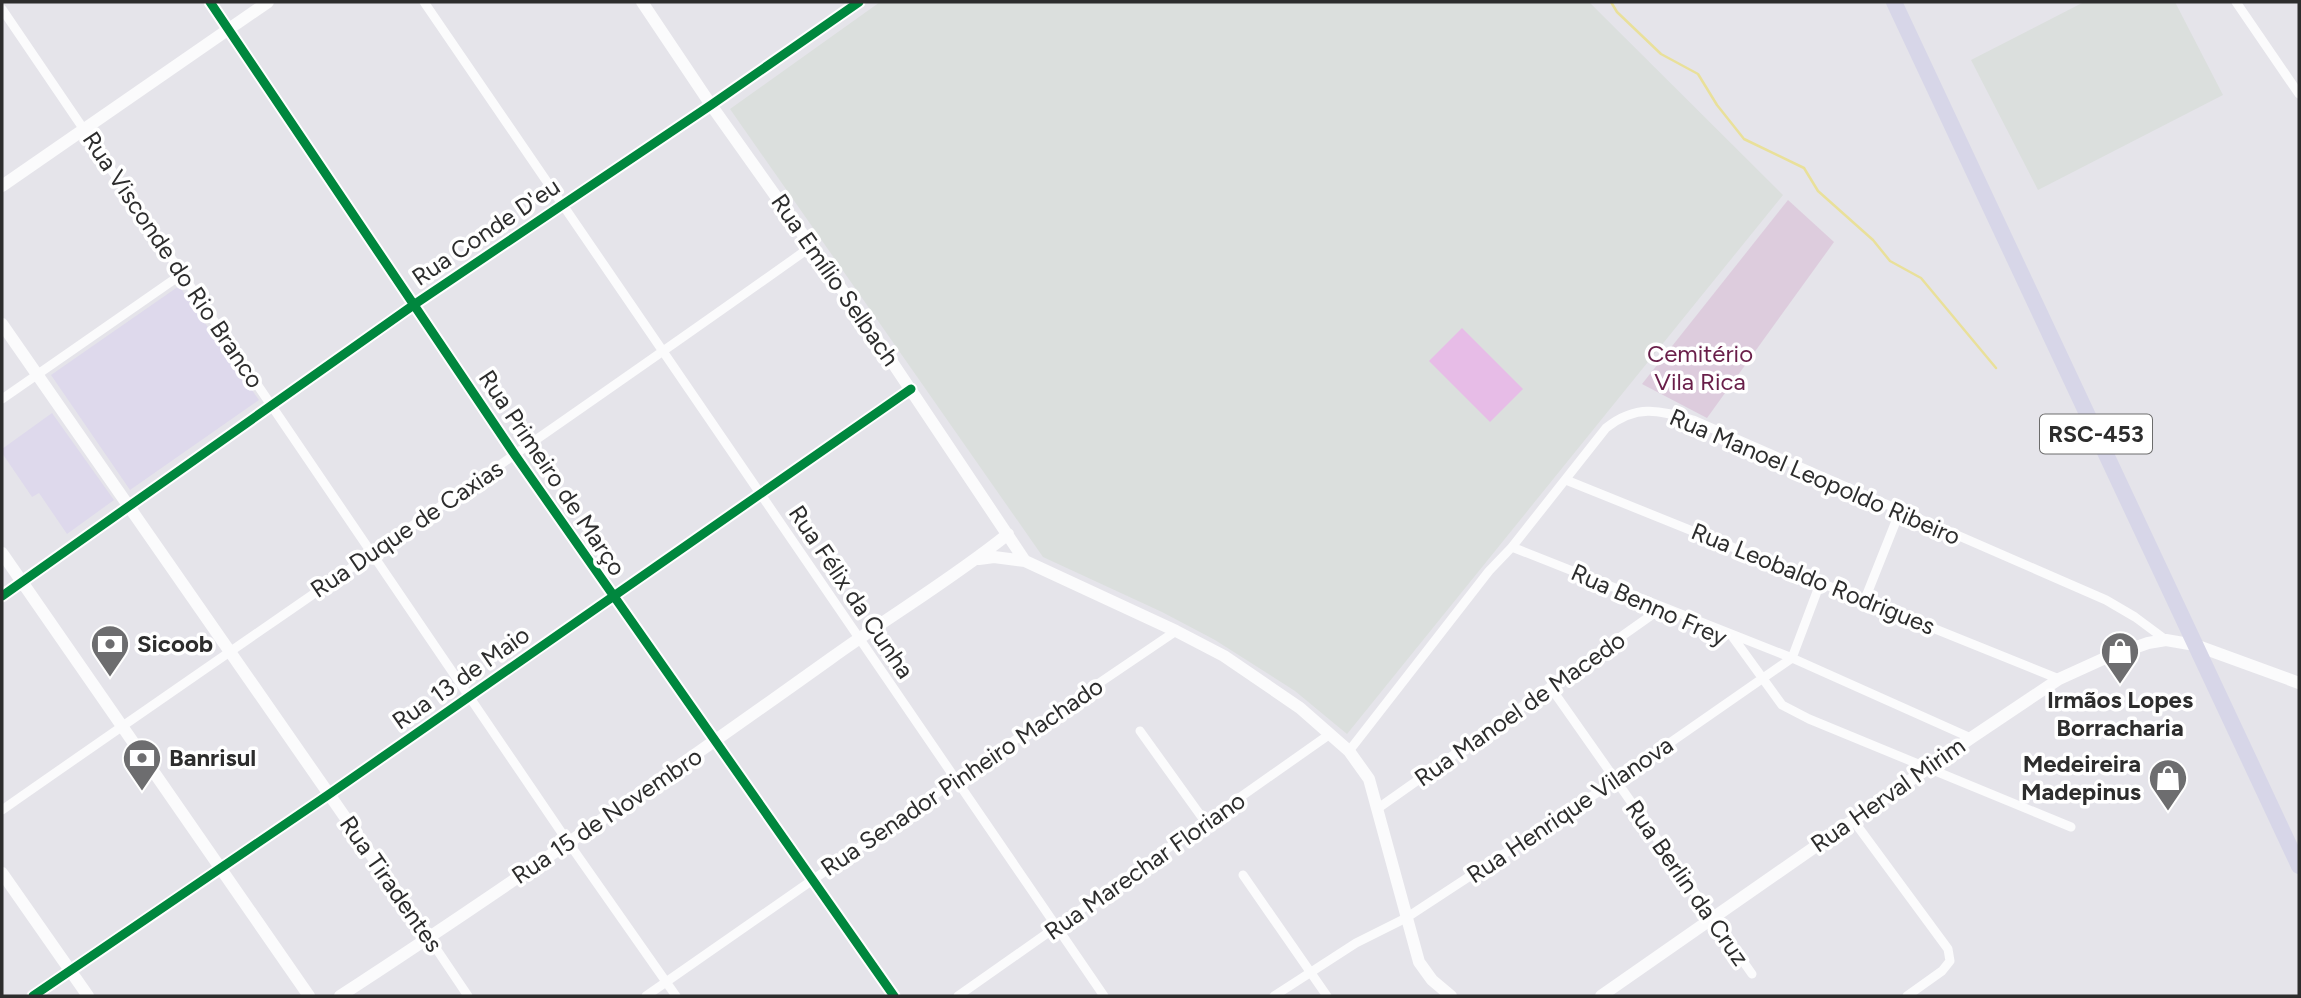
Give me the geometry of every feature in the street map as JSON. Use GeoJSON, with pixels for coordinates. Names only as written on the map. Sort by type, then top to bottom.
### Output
{"type":"FeatureCollection","features":[{"type":"Feature","properties":{"kind":"highway","name":"RSC-453"},"geometry":{"type":"LineString","coordinates":[[1894,2],[2299,866]]}},
{"type":"Feature","properties":{"kind":"main road"},"geometry":{"type":"LineString","coordinates":[[2,186],[268,2]]}},
{"type":"Feature","properties":{"kind":"main road","name":"Rua Emílio Selbach"},"geometry":{"type":"LineString","coordinates":[[642,2],[711,105],[911,389],[1025,561]]}},
{"type":"Feature","properties":{"kind":"main road","name":"Rua Conde D'eu"},"geometry":{"type":"LineString","coordinates":[[2,596],[415,304],[711,105]]}},
{"type":"Feature","properties":{"kind":"main road","name":"Rua Tiradentes"},"geometry":{"type":"LineString","coordinates":[[2,324],[429,938]]}},
{"type":"Feature","properties":{"kind":"main road","name":"Rua 15 de Novembro"},"geometry":{"type":"LineString","coordinates":[[340,996],[714,742],[1008,534]]}},
{"type":"Feature","properties":{"kind":"main road"},"geometry":{"type":"LineString","coordinates":[[2,554],[309,996]]}},
{"type":"Feature","properties":{"kind":"main road"},"geometry":{"type":"LineString","coordinates":[[976,559],[994,557],[1025,561],[1176,631],[1224,656],[1300,708],[1331,734],[1349,751],[1368,779],[1419,962],[1432,980],[1451,996]]}},
{"type":"Feature","properties":{"kind":"main road","name":"Rua Herval Mirim"},"geometry":{"type":"LineString","coordinates":[[1601,996],[1971,738],[2059,679],[2103,659],[2148,643],[2166,640],[2195,645],[2299,683]]}},
{"type":"Feature","properties":{"kind":"main road"},"geometry":{"type":"LineString","coordinates":[[2,873],[88,996]]}},
{"type":"Feature","properties":{"kind":"street","name":"Rua Primeiro de Março"},"geometry":{"type":"LineString","coordinates":[[211,2],[515,455],[894,996]]}},
{"type":"Feature","properties":{"kind":"street","name":"Rua Félix da Cunha"},"geometry":{"type":"LineString","coordinates":[[424,2],[1104,996]]}},
{"type":"Feature","properties":{"kind":"street","name":"Rua Conde D'eu"},"geometry":{"type":"LineString","coordinates":[[711,105],[859,2]]}},
{"type":"Feature","properties":{"kind":"street"},"geometry":{"type":"LineString","coordinates":[[2236,2],[2299,94]]}},
{"type":"Feature","properties":{"kind":"street","name":"Rua Visconde do Rio Branco"},"geometry":{"type":"LineString","coordinates":[[2,9],[568,842],[676,996]]}},
{"type":"Feature","properties":{"kind":"street","name":"Rua Duque de Caxias"},"geometry":{"type":"LineString","coordinates":[[2,810],[812,246]]}},
{"type":"Feature","properties":{"kind":"street"},"geometry":{"type":"LineString","coordinates":[[2,399],[182,274]]}},
{"type":"Feature","properties":{"kind":"street","name":"Rua 13 de Maio"},"geometry":{"type":"LineString","coordinates":[[33,996],[911,389]]}},
{"type":"Feature","properties":{"kind":"street","name":"Rua Manoel Leopoldo Ribeiro"},"geometry":{"type":"LineString","coordinates":[[1349,751],[1489,571],[1512,547],[1606,428],[1620,416],[1637,411],[1665,412],[1693,420],[2105,600],[2136,617],[2166,640]]}},
{"type":"Feature","properties":{"kind":"street","name":"Rua Leobaldo Rodrigues"},"geometry":{"type":"LineString","coordinates":[[1566,480],[2059,679]]}},
{"type":"Feature","properties":{"kind":"street"},"geometry":{"type":"LineString","coordinates":[[1865,599],[1900,511]]}},
{"type":"Feature","properties":{"kind":"street","name":"Rua Benno Frey"},"geometry":{"type":"LineString","coordinates":[[1512,547],[1731,635],[1782,705],[1809,719],[2071,827]]}},
{"type":"Feature","properties":{"kind":"street"},"geometry":{"type":"LineString","coordinates":[[1792,658],[1821,581]]}},
{"type":"Feature","properties":{"kind":"street","name":"Rua Manoel de Macedo"},"geometry":{"type":"LineString","coordinates":[[1377,809],[1663,607]]}},
{"type":"Feature","properties":{"kind":"street","name":"Rua Senador Pinheiro Machado"},"geometry":{"type":"LineString","coordinates":[[646,996],[1176,631]]}},
{"type":"Feature","properties":{"kind":"street"},"geometry":{"type":"LineString","coordinates":[[1731,635],[1792,658],[1971,738]]}},
{"type":"Feature","properties":{"kind":"street","name":"Rua Henrique Vilanova"},"geometry":{"type":"LineString","coordinates":[[1273,996],[1356,943],[1406,918],[1615,781],[1792,658]]}},
{"type":"Feature","properties":{"kind":"street","name":"Rua Berlin da Cruz"},"geometry":{"type":"LineString","coordinates":[[1551,688],[1752,974]]}},
{"type":"Feature","properties":{"kind":"street"},"geometry":{"type":"LineString","coordinates":[[1140,731],[1206,823]]}},
{"type":"Feature","properties":{"kind":"street","name":"Rua Marechar Floriano"},"geometry":{"type":"LineString","coordinates":[[958,996],[1331,734]]}},
{"type":"Feature","properties":{"kind":"street"},"geometry":{"type":"LineString","coordinates":[[1853,820],[1948,949],[1950,961],[1942,971],[1908,996]]}},
{"type":"Feature","properties":{"kind":"street"},"geometry":{"type":"LineString","coordinates":[[1243,875],[1327,996]]}},
{"type":"Feature","properties":{"kind":"street","name":"Rua Tiradentes"},"geometry":{"type":"LineString","coordinates":[[429,938],[468,996]]}},
{"type":"Feature","properties":{"kind":"shaded area"},"geometry":{"type":"Polygon","coordinates":[[[880,2],[1589,2],[1783,195],[1347,734],[1295,691],[1215,640],[1162,612],[1043,557],[730,109],[880,2]]]}},
{"type":"Feature","properties":{"kind":"shaded area"},"geometry":{"type":"Polygon","coordinates":[[[2084,2],[2175,2],[2223,95],[2038,190],[1971,60],[2084,2]]]}},
{"type":"Feature","properties":{"kind":"shaded area"},"geometry":{"type":"Polygon","coordinates":[[[179,286],[259,400],[130,490],[51,375],[179,286]]]}},
{"type":"Feature","properties":{"kind":"shaded area"},"geometry":{"type":"Polygon","coordinates":[[[1462,328],[1523,389],[1490,422],[1429,361],[1462,328]]]}},
{"type":"Feature","properties":{"kind":"shaded area"},"geometry":{"type":"Polygon","coordinates":[[[52,413],[114,500],[67,534],[39,493],[32,497],[2,453],[2,449],[52,413]]]}},
{"type":"Feature","properties":{"kind":"green space","name":"Cemitério Vila Rica"},"geometry":{"type":"Polygon","coordinates":[[[1788,200],[1834,242],[1707,418],[1642,384],[1788,200]]]}},
{"type":"Feature","properties":{"kind":"waterway"},"geometry":{"type":"LineString","coordinates":[[1611,2],[1617,12],[1661,54],[1698,74],[1717,105],[1744,139],[1804,168],[1818,191],[1873,240],[1890,261],[1921,278],[1996,368]]}},
{"type":"Feature","properties":{"kind":"cycle path"},"geometry":{"type":"LineString","coordinates":[[210,2],[515,455],[894,996]]}},
{"type":"Feature","properties":{"kind":"cycle path"},"geometry":{"type":"LineString","coordinates":[[2,596],[415,304],[859,2]]}},
{"type":"Feature","properties":{"kind":"cycle path"},"geometry":{"type":"LineString","coordinates":[[33,996],[328,795],[911,389]]}},
{"type":"Feature","properties":{"kind":"place","name":"Sicoob"},"geometry":{"type":"Point","coordinates":[110,678]}},
{"type":"Feature","properties":{"kind":"place","name":"Irmãos Lopes Borracharia"},"geometry":{"type":"Point","coordinates":[2120,685]}},
{"type":"Feature","properties":{"kind":"place","name":"Banrisul"},"geometry":{"type":"Point","coordinates":[142,792]}},
{"type":"Feature","properties":{"kind":"place","name":"Medeireira Madepinus"},"geometry":{"type":"Point","coordinates":[2168,812]}}]}
